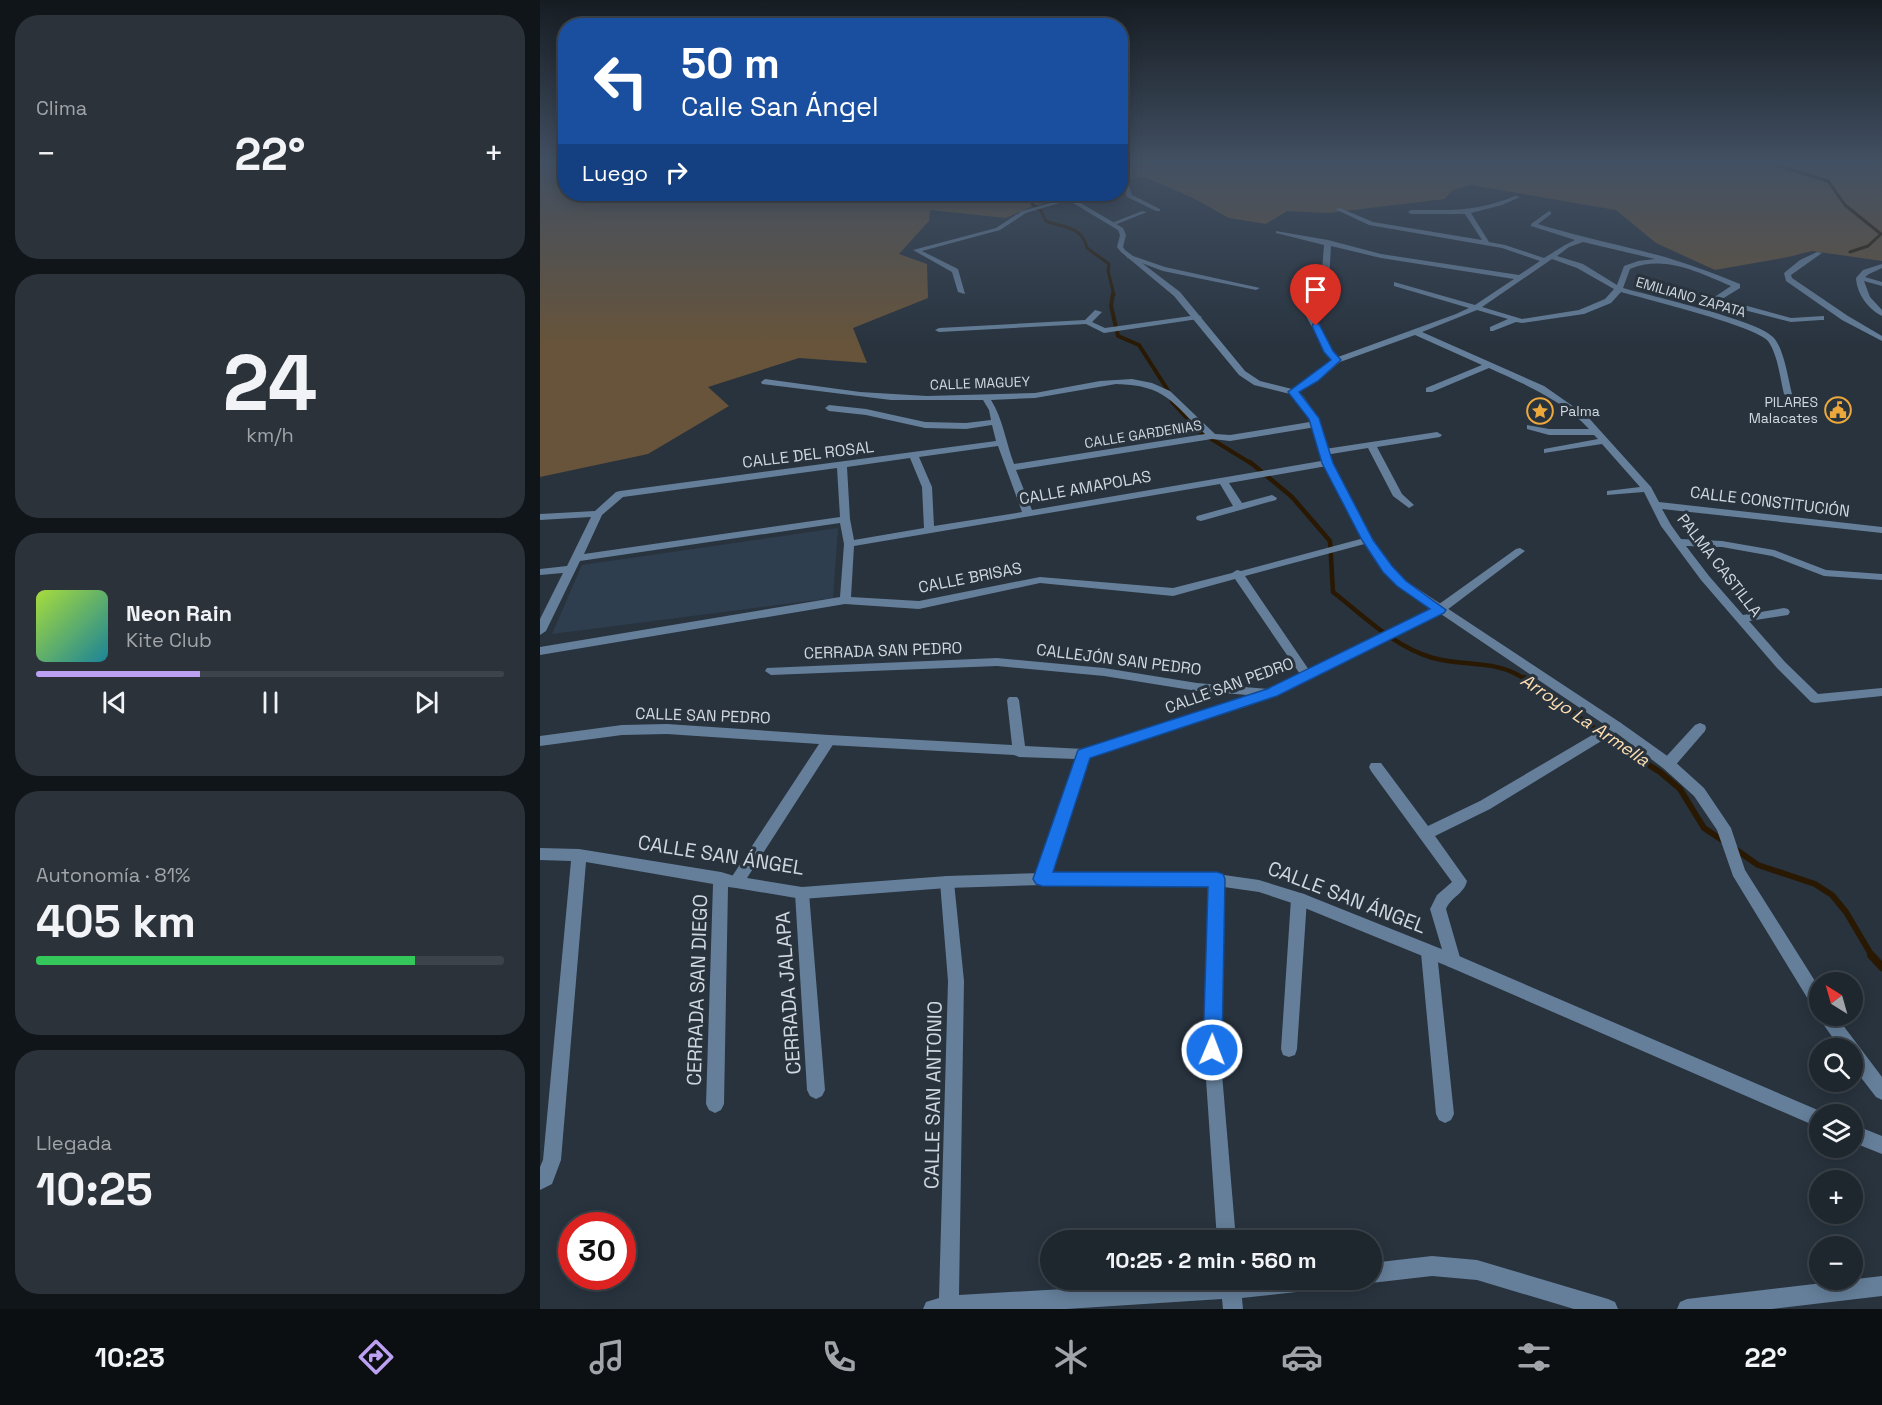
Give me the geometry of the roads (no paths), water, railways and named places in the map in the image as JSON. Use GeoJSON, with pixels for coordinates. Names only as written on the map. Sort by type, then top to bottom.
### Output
{"type":"FeatureCollection","features":[{"type":"Feature","properties":{"kind":"street"},"geometry":{"type":"LineString","coordinates":[[963,292],[955,272],[916,250],[998,230],[1008,223]]}},
{"type":"Feature","properties":{"kind":"street"},"geometry":{"type":"LineString","coordinates":[[1115,223],[1123,235],[1120,247],[1177,294],[1242,373],[1257,383],[1293,392],[1309,410],[1316,424],[1326,458],[1368,540],[1388,569],[1402,583],[1668,764],[1699,792],[1719,819],[1738,872],[1809,986]]}},
{"type":"Feature","properties":{"kind":"street","name":"EMILIANO ZAPATA"},"geometry":{"type":"LineString","coordinates":[[1371,223],[1486,242],[1580,266],[1619,289],[1744,326],[1770,338],[1777,351],[1788,394]]}},
{"type":"Feature","properties":{"kind":"street"},"geometry":{"type":"LineString","coordinates":[[1474,223],[1486,242]]}},
{"type":"Feature","properties":{"kind":"street"},"geometry":{"type":"LineString","coordinates":[[1536,223],[1533,225],[1582,240],[1642,253],[1716,276],[1737,286],[1713,302],[1791,320],[1821,318]]}},
{"type":"Feature","properties":{"kind":"street"},"geometry":{"type":"LineString","coordinates":[[1278,232],[1381,256],[1518,277]]}},
{"type":"Feature","properties":{"kind":"street"},"geometry":{"type":"LineString","coordinates":[[1293,392],[1315,379],[1336,360],[1459,316],[1475,308],[1518,277],[1567,246],[1582,240]]}},
{"type":"Feature","properties":{"kind":"street"},"geometry":{"type":"LineString","coordinates":[[1328,242],[1324,297],[1311,304],[1307,310],[1329,352],[1336,360]]}},
{"type":"Feature","properties":{"kind":"street"},"geometry":{"type":"LineString","coordinates":[[1819,253],[1787,275],[1789,279],[1854,324],[1882,339]]}},
{"type":"Feature","properties":{"kind":"street"},"geometry":{"type":"LineString","coordinates":[[1130,257],[1173,271],[1257,288]]}},
{"type":"Feature","properties":{"kind":"street"},"geometry":{"type":"LineString","coordinates":[[1397,285],[1513,320],[1530,320],[1581,312],[1608,301],[1619,289],[1627,268],[1638,263],[1663,261]]}},
{"type":"Feature","properties":{"kind":"street"},"geometry":{"type":"LineString","coordinates":[[1882,266],[1866,272],[1860,278],[1864,294],[1882,314]]}},
{"type":"Feature","properties":{"kind":"street"},"geometry":{"type":"LineString","coordinates":[[1860,278],[1882,284]]}},
{"type":"Feature","properties":{"kind":"street"},"geometry":{"type":"LineString","coordinates":[[1087,322],[1098,312]]}},
{"type":"Feature","properties":{"kind":"street"},"geometry":{"type":"LineString","coordinates":[[939,330],[1087,322],[1107,331],[1198,317]]}},
{"type":"Feature","properties":{"kind":"street"},"geometry":{"type":"LineString","coordinates":[[1493,328],[1513,320]]}},
{"type":"Feature","properties":{"kind":"street","name":"PALMA CASTILLA"},"geometry":{"type":"LineString","coordinates":[[1415,332],[1541,388],[1584,418],[1647,489],[1678,542],[1740,619],[1815,699],[1882,693]]}},
{"type":"Feature","properties":{"kind":"street"},"geometry":{"type":"LineString","coordinates":[[1429,390],[1489,365]]}},
{"type":"Feature","properties":{"kind":"street","name":"CALLE MAGUEY"},"geometry":{"type":"LineString","coordinates":[[765,382],[874,397],[920,399],[1037,395],[1089,383],[1118,382],[1151,385],[1181,405],[1211,436]]}},
{"type":"Feature","properties":{"kind":"street"},"geometry":{"type":"LineString","coordinates":[[985,397],[993,410],[1001,443],[1028,513]]}},
{"type":"Feature","properties":{"kind":"street"},"geometry":{"type":"LineString","coordinates":[[829,408],[866,412],[925,425],[966,426],[996,422]]}},
{"type":"Feature","properties":{"kind":"street","name":"CALLE GARDENIAS"},"geometry":{"type":"LineString","coordinates":[[1010,468],[1211,436],[1230,438],[1316,424]]}},
{"type":"Feature","properties":{"kind":"street"},"geometry":{"type":"LineString","coordinates":[[1530,427],[1549,432],[1595,432]]}},
{"type":"Feature","properties":{"kind":"street","name":"CALLE AMAPOLAS"},"geometry":{"type":"LineString","coordinates":[[849,544],[1273,472],[1372,446],[1437,435]]}},
{"type":"Feature","properties":{"kind":"street"},"geometry":{"type":"LineString","coordinates":[[1547,451],[1604,441]]}},
{"type":"Feature","properties":{"kind":"street","name":"CALLE DEL ROSAL"},"geometry":{"type":"LineString","coordinates":[[598,514],[620,494],[1001,443]]}},
{"type":"Feature","properties":{"kind":"street"},"geometry":{"type":"LineString","coordinates":[[1372,446],[1398,496],[1409,505]]}},
{"type":"Feature","properties":{"kind":"street"},"geometry":{"type":"LineString","coordinates":[[914,456],[927,487],[929,531]]}},
{"type":"Feature","properties":{"kind":"street"},"geometry":{"type":"LineString","coordinates":[[842,464],[844,519],[849,544],[845,600]]}},
{"type":"Feature","properties":{"kind":"street"},"geometry":{"type":"LineString","coordinates":[[1222,480],[1240,508]]}},
{"type":"Feature","properties":{"kind":"street"},"geometry":{"type":"LineString","coordinates":[[1611,493],[1647,489]]}},
{"type":"Feature","properties":{"kind":"street"},"geometry":{"type":"LineString","coordinates":[[1202,518],[1272,498]]}},
{"type":"Feature","properties":{"kind":"street","name":"CALLE CONSTITUCIÓN"},"geometry":{"type":"LineString","coordinates":[[1655,505],[1882,530]]}},
{"type":"Feature","properties":{"kind":"street"},"geometry":{"type":"LineString","coordinates":[[540,517],[598,514],[540,631]]}},
{"type":"Feature","properties":{"kind":"street"},"geometry":{"type":"LineString","coordinates":[[577,558],[844,519]]}},
{"type":"Feature","properties":{"kind":"street","name":"CALLE BRISAS"},"geometry":{"type":"LineString","coordinates":[[540,651],[845,600],[920,605],[935,603],[1040,580],[1173,592],[1237,573],[1368,540]]}},
{"type":"Feature","properties":{"kind":"street"},"geometry":{"type":"LineString","coordinates":[[1678,542],[1722,544],[1774,554],[1824,573],[1882,577]]}},
{"type":"Feature","properties":{"kind":"street","name":"CALLE SAN PEDRO"},"geometry":{"type":"LineString","coordinates":[[540,741],[622,730],[667,729],[1019,752],[1084,754],[1272,692],[1307,676],[1439,610],[1520,551]]}},
{"type":"Feature","properties":{"kind":"street"},"geometry":{"type":"LineString","coordinates":[[540,572],[571,569]]}},
{"type":"Feature","properties":{"kind":"street"},"geometry":{"type":"LineString","coordinates":[[1237,573],[1307,676]]}},
{"type":"Feature","properties":{"kind":"street"},"geometry":{"type":"LineString","coordinates":[[1740,619],[1784,612]]}},
{"type":"Feature","properties":{"kind":"street","name":"CERRADA SAN PEDRO"},"geometry":{"type":"LineString","coordinates":[[771,671],[998,662]]}},
{"type":"Feature","properties":{"kind":"street","name":"CALLEJÓN SAN PEDRO"},"geometry":{"type":"LineString","coordinates":[[998,662],[1104,672],[1197,687],[1272,692]]}},
{"type":"Feature","properties":{"kind":"street"},"geometry":{"type":"LineString","coordinates":[[1013,700],[1019,752]]}},
{"type":"Feature","properties":{"kind":"street"},"geometry":{"type":"LineString","coordinates":[[1427,833],[1485,805],[1613,728]]}},
{"type":"Feature","properties":{"kind":"street"},"geometry":{"type":"LineString","coordinates":[[1668,764],[1700,728]]}},
{"type":"Feature","properties":{"kind":"street"},"geometry":{"type":"LineString","coordinates":[[729,880],[829,740]]}},
{"type":"Feature","properties":{"kind":"street"},"geometry":{"type":"LineString","coordinates":[[1042,879],[1084,754]]}},
{"type":"Feature","properties":{"kind":"street"},"geometry":{"type":"LineString","coordinates":[[1376,767],[1427,833],[1460,881],[1459,885],[1442,900],[1438,909],[1453,962]]}},
{"type":"Feature","properties":{"kind":"street","name":"CALLE SAN ÁNGEL"},"geometry":{"type":"LineString","coordinates":[[540,854],[579,855],[802,893],[947,882],[1042,879],[1217,879],[1259,886],[1299,898],[1809,1114]]}},
{"type":"Feature","properties":{"kind":"street"},"geometry":{"type":"LineString","coordinates":[[540,1181],[545,1178],[552,1160],[579,855]]}},
{"type":"Feature","properties":{"kind":"street"},"geometry":{"type":"LineString","coordinates":[[1217,879],[1212,1050],[1226,1230]]}},
{"type":"Feature","properties":{"kind":"street","name":"CERRADA SAN DIEGO"},"geometry":{"type":"LineString","coordinates":[[715,1104],[729,880]]}},
{"type":"Feature","properties":{"kind":"street","name":"CALLE SAN ANTONIO"},"geometry":{"type":"LineString","coordinates":[[944,1308],[956,981],[947,882]]}},
{"type":"Feature","properties":{"kind":"street","name":"CERRADA JALAPA"},"geometry":{"type":"LineString","coordinates":[[802,893],[816,1090]]}},
{"type":"Feature","properties":{"kind":"street"},"geometry":{"type":"LineString","coordinates":[[1289,1048],[1299,898]]}},
{"type":"Feature","properties":{"kind":"street"},"geometry":{"type":"LineString","coordinates":[[1429,953],[1445,1114]]}},
{"type":"Feature","properties":{"kind":"street"},"geometry":{"type":"LineString","coordinates":[[1863,1066],[1882,1091]]}},
{"type":"Feature","properties":{"kind":"street"},"geometry":{"type":"LineString","coordinates":[[1863,1137],[1882,1145]]}},
{"type":"Feature","properties":{"kind":"street"},"geometry":{"type":"LineString","coordinates":[[1382,1272],[1432,1266],[1477,1270],[1608,1309]]}},
{"type":"Feature","properties":{"kind":"street"},"geometry":{"type":"LineString","coordinates":[[1687,1309],[1882,1286]]}},
{"type":"Feature","properties":{"kind":"street"},"geometry":{"type":"LineString","coordinates":[[944,1308],[1158,1290]]}},
{"type":"Feature","properties":{"kind":"street"},"geometry":{"type":"LineString","coordinates":[[1231,1290],[1233,1309]]}},
{"type":"Feature","properties":{"kind":"waterway","name":"Arroyo La Armella"},"geometry":{"type":"LineString","coordinates":[[1053,223],[1077,232],[1085,241],[1087,248],[1109,264],[1108,271],[1114,295]]}},
{"type":"Feature","properties":{"kind":"waterway"},"geometry":{"type":"LineString","coordinates":[[1850,252],[1868,246],[1881,234],[1867,223]]}},
{"type":"Feature","properties":{"kind":"waterway","name":"Arroyo La Armella"},"geometry":{"type":"LineString","coordinates":[[1113,293],[1111,306],[1118,336],[1139,345],[1169,392],[1172,402],[1200,432],[1252,464]]}},
{"type":"Feature","properties":{"kind":"waterway","name":"Arroyo La Armella"},"geometry":{"type":"LineString","coordinates":[[1250,462],[1292,497],[1330,541],[1333,592],[1368,621],[1392,639],[1419,653],[1445,661],[1493,666],[1515,673],[1526,680]]}},
{"type":"Feature","properties":{"kind":"waterway","name":"Arroyo La Armella"},"geometry":{"type":"LineString","coordinates":[[1524,678],[1611,741],[1660,772],[1680,789],[1704,828],[1725,842]]}},
{"type":"Feature","properties":{"kind":"waterway","name":"Arroyo La Armella"},"geometry":{"type":"LineString","coordinates":[[1735,849],[1758,865],[1815,884],[1832,895],[1846,912],[1872,956]]}},
{"type":"Feature","properties":{"kind":"waterway","name":"Arroyo La Armella"},"geometry":{"type":"LineString","coordinates":[[1871,955],[1882,967]]}},
{"type":"Feature","properties":{"kind":"place","name":"PILARES Malacates"},"geometry":{"type":"Point","coordinates":[1838,410]}},
{"type":"Feature","properties":{"kind":"place","name":"Palma"},"geometry":{"type":"Point","coordinates":[1540,411]}}]}
